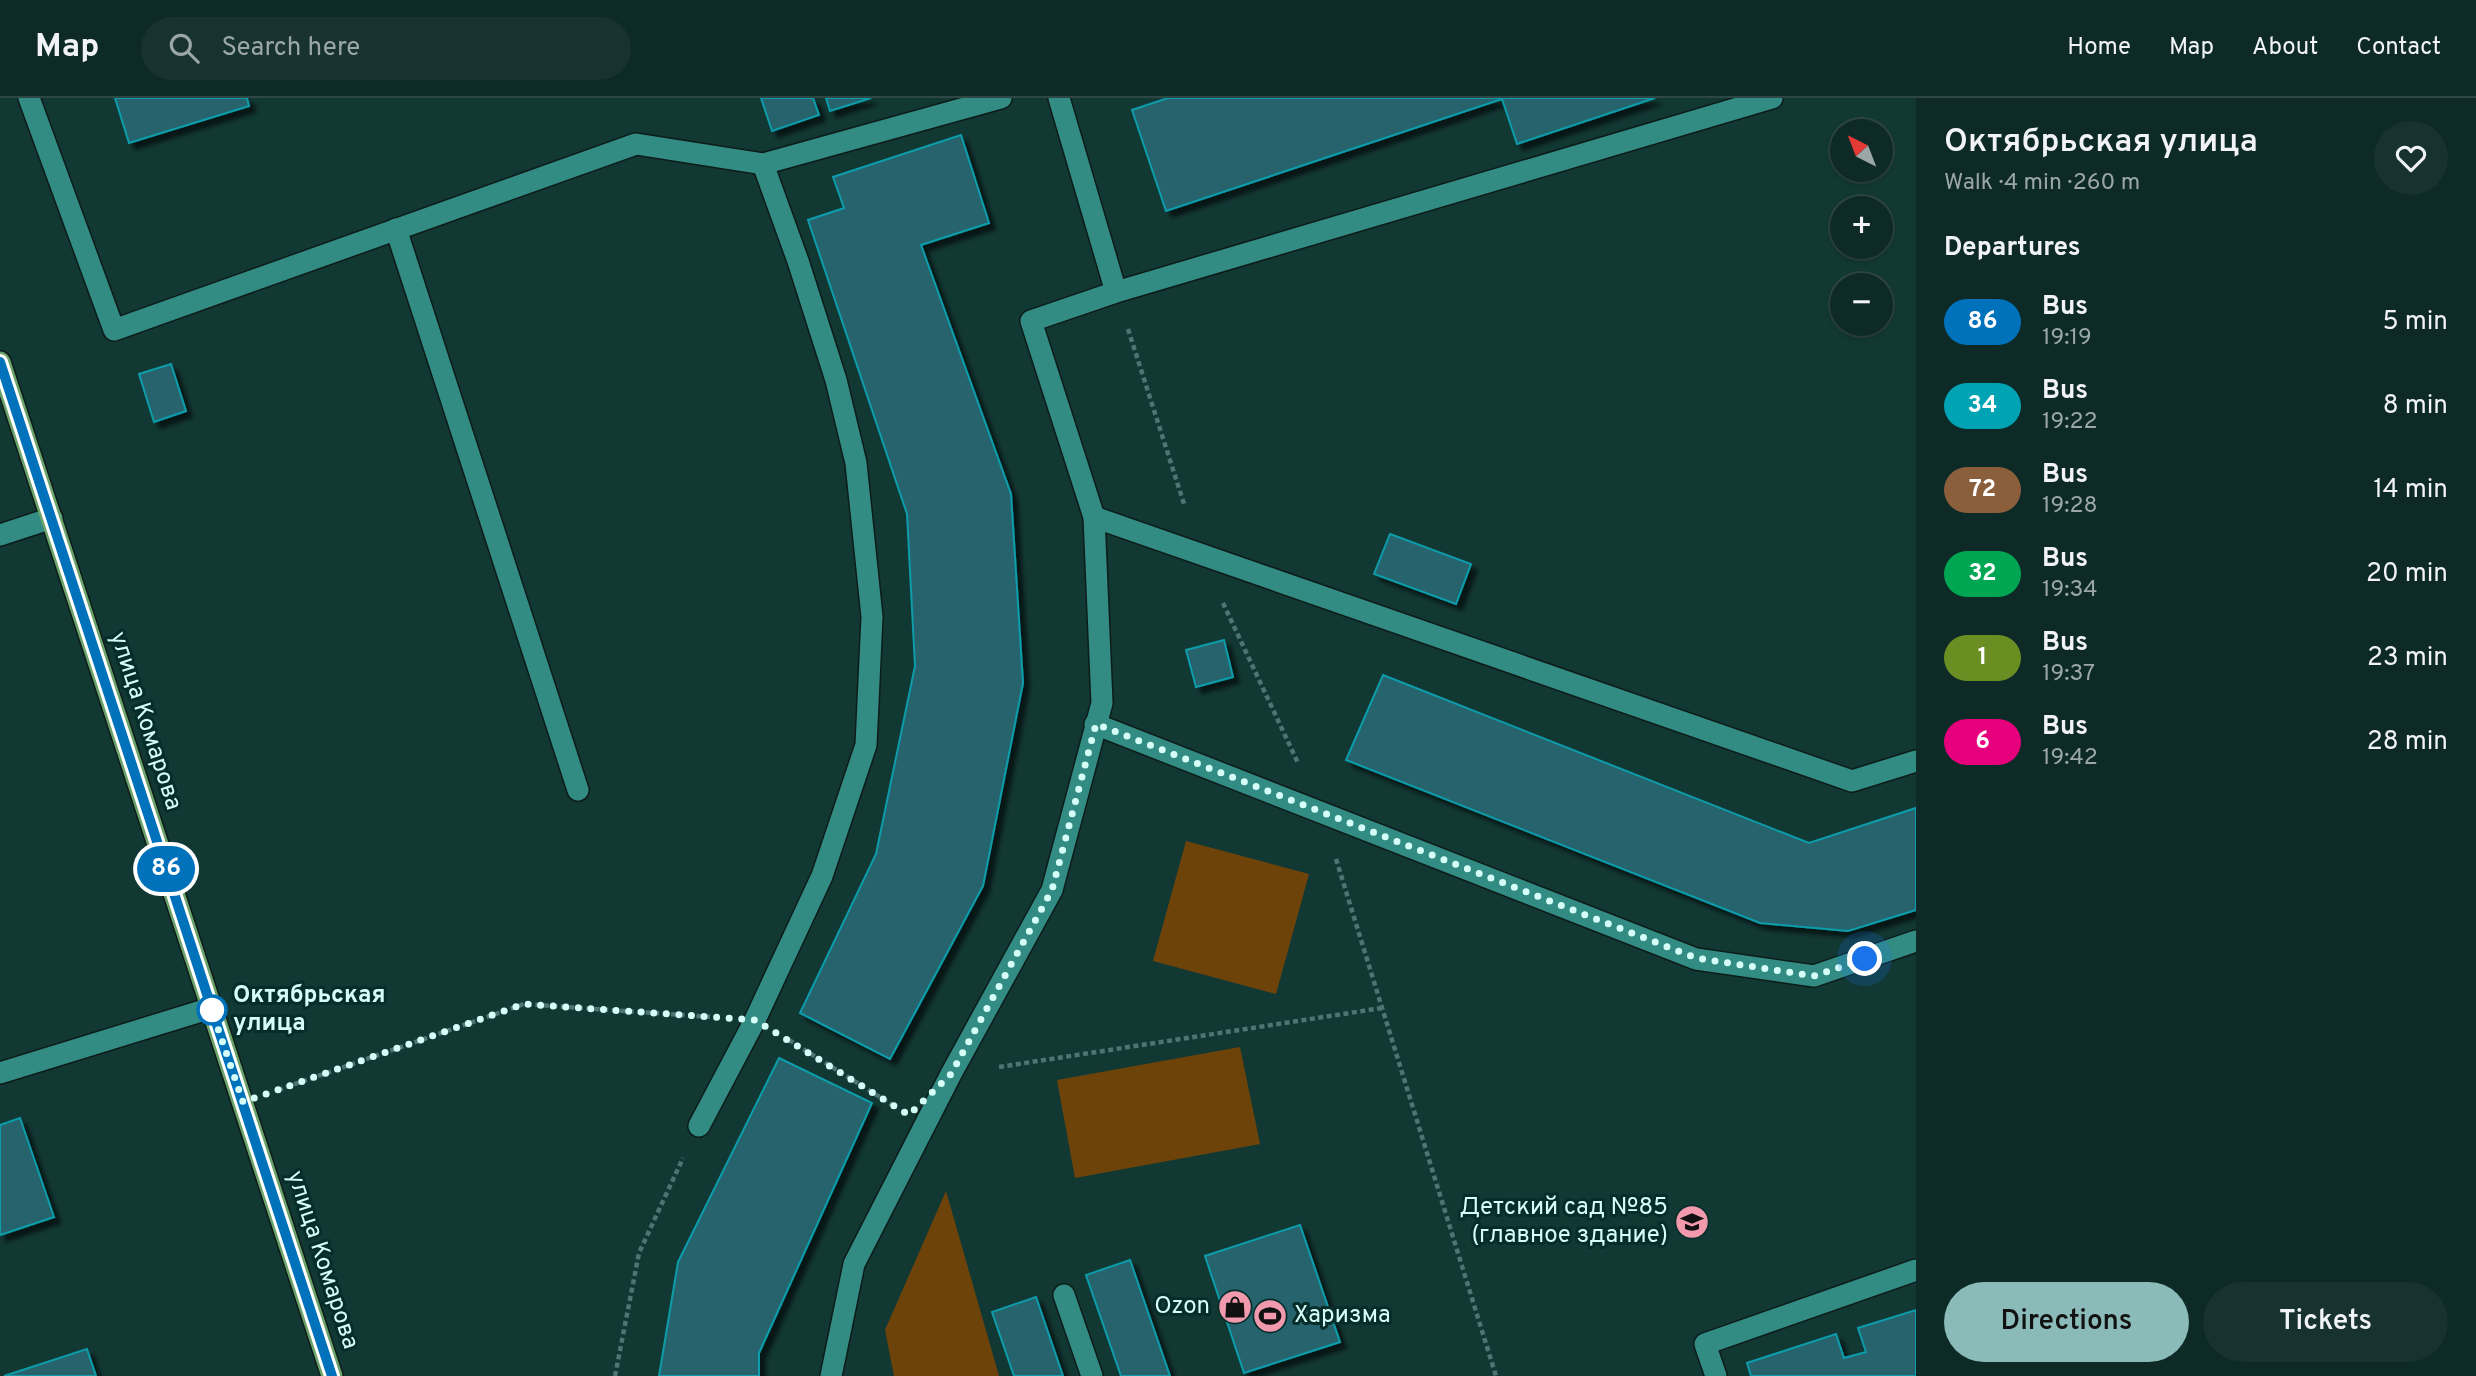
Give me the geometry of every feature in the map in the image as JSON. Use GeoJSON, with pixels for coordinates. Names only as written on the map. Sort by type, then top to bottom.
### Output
{"type":"FeatureCollection","features":[{"type":"Feature","properties":{"kind":"main road","name":"улица Комарова"},"geometry":{"type":"LineString","coordinates":[[0,362],[332,1376]]}},
{"type":"Feature","properties":{"kind":"street"},"geometry":{"type":"LineString","coordinates":[[29,98],[114,330],[636,144],[763,164],[1001,98]]}},
{"type":"Feature","properties":{"kind":"street"},"geometry":{"type":"LineString","coordinates":[[1059,98],[1116,292]]}},
{"type":"Feature","properties":{"kind":"street"},"geometry":{"type":"LineString","coordinates":[[831,1376],[854,1264],[951,1074],[1052,890],[1102,703],[1094,517],[1031,321],[1116,292],[1772,98]]}},
{"type":"Feature","properties":{"kind":"street"},"geometry":{"type":"LineString","coordinates":[[698,1126],[755,1020],[822,876],[866,745],[872,617],[856,463],[836,380],[799,261],[763,164]]}},
{"type":"Feature","properties":{"kind":"street"},"geometry":{"type":"LineString","coordinates":[[396,229],[578,790]]}},
{"type":"Feature","properties":{"kind":"street"},"geometry":{"type":"LineString","coordinates":[[1094,517],[1852,782],[1916,761]]}},
{"type":"Feature","properties":{"kind":"street"},"geometry":{"type":"LineString","coordinates":[[0,535],[51,518]]}},
{"type":"Feature","properties":{"kind":"street"},"geometry":{"type":"LineString","coordinates":[[1096,724],[1696,958],[1814,976],[1916,941]]}},
{"type":"Feature","properties":{"kind":"street"},"geometry":{"type":"LineString","coordinates":[[0,1073],[211,1008]]}},
{"type":"Feature","properties":{"kind":"street"},"geometry":{"type":"LineString","coordinates":[[1716,1376],[1705,1344],[1916,1270]]}},
{"type":"Feature","properties":{"kind":"street"},"geometry":{"type":"LineString","coordinates":[[1065,1295],[1092,1376]]}},
{"type":"Feature","properties":{"kind":"path"},"geometry":{"type":"LineString","coordinates":[[1322,812],[1496,1376]]}},
{"type":"Feature","properties":{"kind":"path"},"geometry":{"type":"LineString","coordinates":[[243,1102],[524,1004],[755,1020],[897,1107]]}},
{"type":"Feature","properties":{"kind":"path"},"geometry":{"type":"LineString","coordinates":[[951,1074],[1382,1008]]}},
{"type":"Feature","properties":{"kind":"path"},"geometry":{"type":"LineString","coordinates":[[615,1376],[639,1253],[698,1126]]}},
{"type":"Feature","properties":{"kind":"shaded area"},"geometry":{"type":"Polygon","coordinates":[[[1186,841],[1309,874],[1276,994],[1153,961],[1186,841]]]}},
{"type":"Feature","properties":{"kind":"shaded area"},"geometry":{"type":"Polygon","coordinates":[[[1240,1047],[1260,1144],[1075,1178],[1057,1080],[1240,1047]]]}},
{"type":"Feature","properties":{"kind":"shaded area"},"geometry":{"type":"Polygon","coordinates":[[[946,1191],[999,1376],[894,1376],[885,1330],[946,1191]]]}},
{"type":"Feature","properties":{"kind":"building"},"geometry":{"type":"Polygon","coordinates":[[[115,98],[247,98],[249,106],[129,143],[115,98]]]}},
{"type":"Feature","properties":{"kind":"building"},"geometry":{"type":"Polygon","coordinates":[[[761,98],[813,98],[819,115],[772,131],[761,98]]]}},
{"type":"Feature","properties":{"kind":"building"},"geometry":{"type":"Polygon","coordinates":[[[826,98],[871,98],[830,111],[826,98]]]}},
{"type":"Feature","properties":{"kind":"building"},"geometry":{"type":"Polygon","coordinates":[[[1168,98],[1655,98],[1517,144],[1502,99],[1166,211],[1132,110],[1168,98]]]}},
{"type":"Feature","properties":{"kind":"building"},"geometry":{"type":"Polygon","coordinates":[[[961,135],[989,223],[921,245],[1011,494],[1023,683],[983,886],[890,1059],[800,1013],[876,854],[915,666],[907,514],[808,220],[844,208],[833,177],[961,135]]]}},
{"type":"Feature","properties":{"kind":"building"},"geometry":{"type":"Polygon","coordinates":[[[171,364],[186,411],[154,422],[139,374],[171,364]]]}},
{"type":"Feature","properties":{"kind":"building"},"geometry":{"type":"Polygon","coordinates":[[[1390,534],[1471,564],[1456,604],[1374,574],[1390,534]]]}},
{"type":"Feature","properties":{"kind":"building"},"geometry":{"type":"Polygon","coordinates":[[[1224,640],[1233,677],[1196,687],[1186,650],[1224,640]]]}},
{"type":"Feature","properties":{"kind":"building"},"geometry":{"type":"Polygon","coordinates":[[[1383,675],[1809,843],[1916,808],[1916,910],[1848,931],[1760,923],[1346,760],[1383,675]]]}},
{"type":"Feature","properties":{"kind":"building"},"geometry":{"type":"Polygon","coordinates":[[[779,1058],[872,1103],[759,1353],[759,1376],[659,1376],[678,1262],[779,1058]]]}},
{"type":"Feature","properties":{"kind":"building"},"geometry":{"type":"Polygon","coordinates":[[[20,1118],[54,1217],[0,1235],[0,1125],[20,1118]]]}},
{"type":"Feature","properties":{"kind":"building"},"geometry":{"type":"Polygon","coordinates":[[[1300,1225],[1340,1342],[1244,1373],[1205,1256],[1300,1225]]]}},
{"type":"Feature","properties":{"kind":"building"},"geometry":{"type":"Polygon","coordinates":[[[1130,1260],[1170,1376],[1121,1376],[1086,1275],[1130,1260]]]}},
{"type":"Feature","properties":{"kind":"building"},"geometry":{"type":"Polygon","coordinates":[[[1036,1297],[1063,1376],[1014,1376],[992,1312],[1036,1297]]]}},
{"type":"Feature","properties":{"kind":"building"},"geometry":{"type":"Polygon","coordinates":[[[1916,1310],[1916,1376],[1751,1376],[1747,1363],[1836,1334],[1844,1358],[1866,1352],[1858,1328],[1916,1310]]]}},
{"type":"Feature","properties":{"kind":"building"},"geometry":{"type":"Polygon","coordinates":[[[87,1349],[96,1376],[4,1376],[87,1349]]]}},
{"type":"Feature","properties":{"kind":"bus line","name":"86"},"geometry":{"type":"LineString","coordinates":[[0,362],[332,1376]]}},
{"type":"Feature","properties":{"kind":"place","name":"Октябрьская улица"},"geometry":{"type":"Point","coordinates":[212,1010]}},
{"type":"Feature","properties":{"kind":"place","name":"Детский сад №85 (главное здание)"},"geometry":{"type":"Point","coordinates":[1692,1222]}},
{"type":"Feature","properties":{"kind":"place","name":"Ozon"},"geometry":{"type":"Point","coordinates":[1235,1307]}},
{"type":"Feature","properties":{"kind":"place","name":"Харизма"},"geometry":{"type":"Point","coordinates":[1270,1316]}},
{"type":"Feature","properties":{"kind":"route"},"geometry":{"type":"LineString","coordinates":[[212,1010],[211,1008],[243,1102],[524,1004],[755,1020],[909,1115],[951,1074],[1052,890],[1096,724],[1696,958],[1814,976],[1865,959]]}}]}
